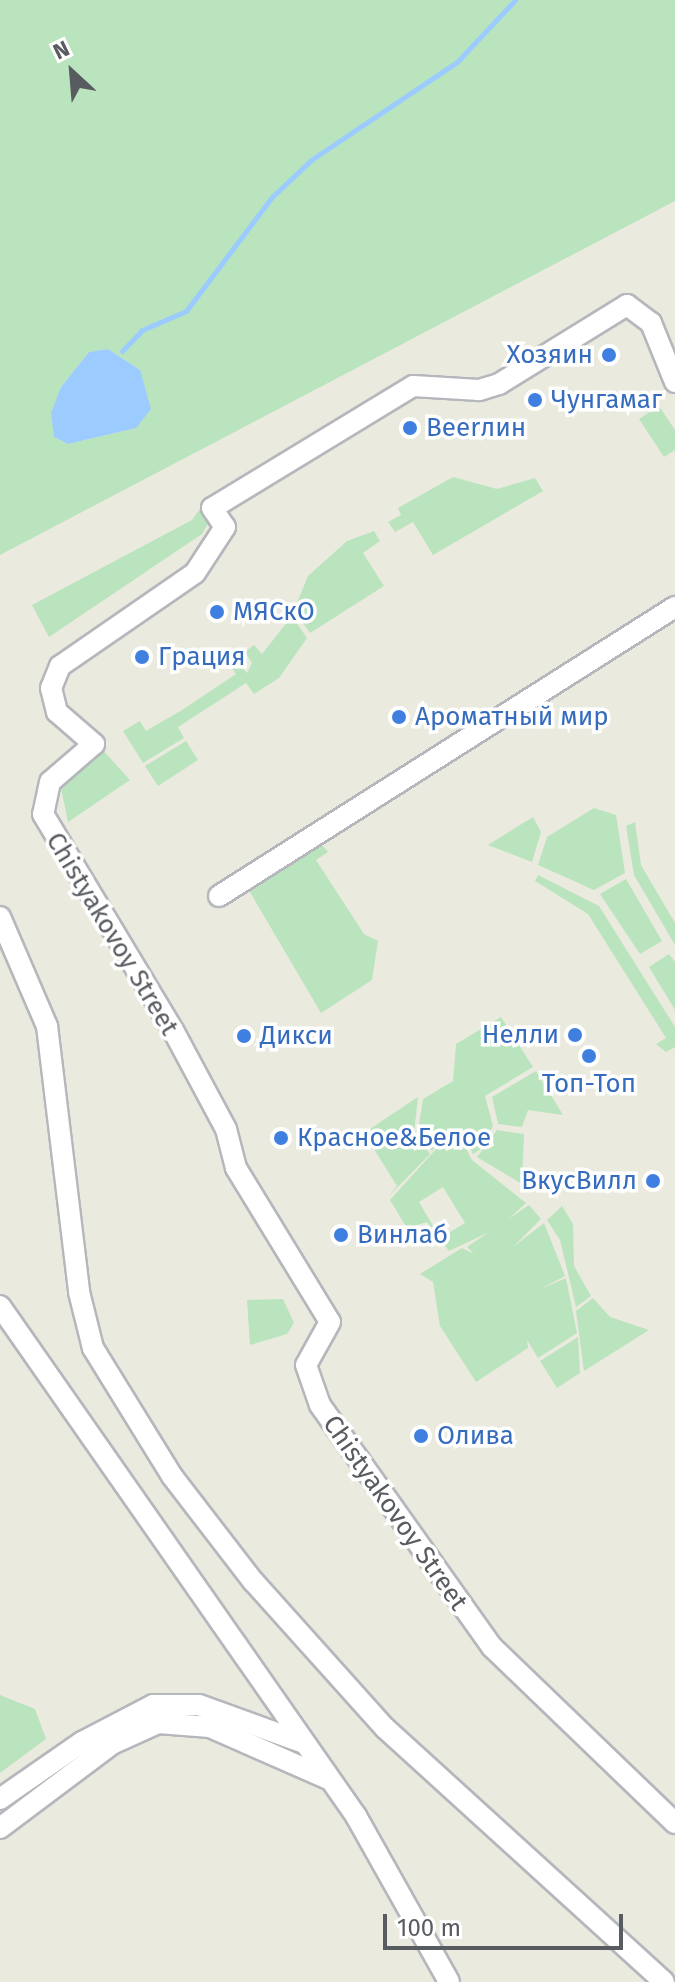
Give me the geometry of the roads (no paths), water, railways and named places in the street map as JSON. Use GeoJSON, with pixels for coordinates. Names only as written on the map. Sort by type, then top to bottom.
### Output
{"type":"FeatureCollection","features":[{"type":"Feature","properties":{"kind":"street","name":"Chistyakovoy Street"},"geometry":{"type":"LineString","coordinates":[[675,382],[651,323],[627,305],[499,384],[479,390],[413,386],[212,508],[225,527],[195,573],[60,666],[51,688],[57,712],[94,744],[50,782],[43,814],[174,1032],[226,1129],[236,1168],[330,1322],[306,1365],[320,1405],[492,1647],[675,1823]]}},
{"type":"Feature","properties":{"kind":"street"},"geometry":{"type":"LineString","coordinates":[[219,896],[675,607]]}},
{"type":"Feature","properties":{"kind":"street"},"geometry":{"type":"LineString","coordinates":[[0,917],[47,1026],[79,1292],[93,1348],[172,1476],[253,1581],[385,1728],[664,1982]]}},
{"type":"Feature","properties":{"kind":"street"},"geometry":{"type":"LineString","coordinates":[[0,1306],[390,1869],[449,1982]]}},
{"type":"Feature","properties":{"kind":"street"},"geometry":{"type":"LineString","coordinates":[[0,1799],[82,1742],[153,1705],[199,1705],[304,1743]]}},
{"type":"Feature","properties":{"kind":"street"},"geometry":{"type":"LineString","coordinates":[[0,1828],[112,1744],[158,1723],[210,1727],[330,1779]]}},
{"type":"Feature","properties":{"kind":"water"},"geometry":{"type":"Polygon","coordinates":[[[108,349],[140,370],[151,409],[136,428],[68,444],[54,437],[51,413],[61,387],[89,352],[108,349]]]}},
{"type":"Feature","properties":{"kind":"waterway"},"geometry":{"type":"LineString","coordinates":[[122,351],[142,330],[186,311],[271,198],[311,160],[457,62],[515,0]]}},
{"type":"Feature","properties":{"kind":"place","name":"Хозяин"},"geometry":{"type":"Point","coordinates":[609,355]}},
{"type":"Feature","properties":{"kind":"place","name":"Чунгамаг"},"geometry":{"type":"Point","coordinates":[535,400]}},
{"type":"Feature","properties":{"kind":"place","name":"Beerлин"},"geometry":{"type":"Point","coordinates":[410,428]}},
{"type":"Feature","properties":{"kind":"place","name":"МЯСкО"},"geometry":{"type":"Point","coordinates":[217,612]}},
{"type":"Feature","properties":{"kind":"place","name":"Грация"},"geometry":{"type":"Point","coordinates":[142,657]}},
{"type":"Feature","properties":{"kind":"place","name":"Ароматный мир"},"geometry":{"type":"Point","coordinates":[399,717]}},
{"type":"Feature","properties":{"kind":"place","name":"Нелли"},"geometry":{"type":"Point","coordinates":[575,1035]}},
{"type":"Feature","properties":{"kind":"place","name":"Дикси"},"geometry":{"type":"Point","coordinates":[244,1036]}},
{"type":"Feature","properties":{"kind":"place","name":"Топ-Топ"},"geometry":{"type":"Point","coordinates":[589,1056]}},
{"type":"Feature","properties":{"kind":"place","name":"Красное&Белое"},"geometry":{"type":"Point","coordinates":[281,1138]}},
{"type":"Feature","properties":{"kind":"place","name":"ВкусВилл"},"geometry":{"type":"Point","coordinates":[653,1181]}},
{"type":"Feature","properties":{"kind":"place","name":"Винлаб"},"geometry":{"type":"Point","coordinates":[341,1235]}},
{"type":"Feature","properties":{"kind":"place","name":"Олива"},"geometry":{"type":"Point","coordinates":[421,1436]}}]}
